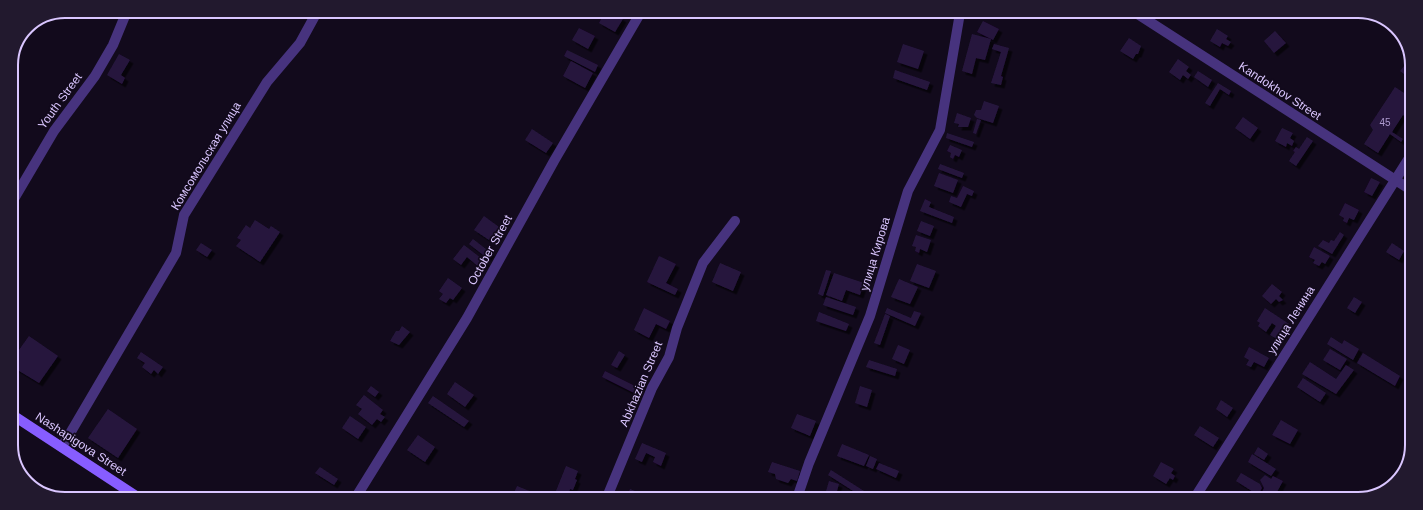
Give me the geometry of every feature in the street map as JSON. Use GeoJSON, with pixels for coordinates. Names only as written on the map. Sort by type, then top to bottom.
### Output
{"type":"FeatureCollection","features":[{"type":"Feature","properties":{"kind":"street","name":"Youth Street"},"geometry":{"type":"LineString","coordinates":[[18,192],[54,131],[95,76],[113,45],[123,18]]}},
{"type":"Feature","properties":{"kind":"street","name":"Комсомольская улица"},"geometry":{"type":"LineString","coordinates":[[62,447],[176,253],[184,215],[267,82],[300,43],[314,18]]}},
{"type":"Feature","properties":{"kind":"street","name":"October Street"},"geometry":{"type":"LineString","coordinates":[[359,492],[467,318],[554,161],[637,18]]}},
{"type":"Feature","properties":{"kind":"street","name":"улица Кирова"},"geometry":{"type":"LineString","coordinates":[[799,492],[809,463],[870,316],[908,191],[940,130],[959,18]]}},
{"type":"Feature","properties":{"kind":"street","name":"Kandokhov Street"},"geometry":{"type":"LineString","coordinates":[[1144,18],[1405,187]]}},
{"type":"Feature","properties":{"kind":"street","name":"улица Ленина"},"geometry":{"type":"LineString","coordinates":[[1198,492],[1405,165]]}},
{"type":"Feature","properties":{"kind":"street","name":"Abkhazian Street"},"geometry":{"type":"LineString","coordinates":[[609,492],[652,388],[669,357],[677,328],[703,263],[735,221]]}},
{"type":"Feature","properties":{"kind":"street","name":"Nashapigova Street"},"geometry":{"type":"LineString","coordinates":[[18,419],[130,492]]}},
{"type":"Feature","properties":{"kind":"building"},"geometry":{"type":"Polygon","coordinates":[[[602,18],[623,19],[615,32],[599,23],[602,18]]]}},
{"type":"Feature","properties":{"kind":"building"},"geometry":{"type":"Polygon","coordinates":[[[983,21],[999,29],[993,40],[977,32],[983,21]]]}},
{"type":"Feature","properties":{"kind":"building"},"geometry":{"type":"Polygon","coordinates":[[[579,28],[595,36],[588,49],[572,40],[579,28]]]}},
{"type":"Feature","properties":{"kind":"building"},"geometry":{"type":"Polygon","coordinates":[[[1217,29],[1228,36],[1226,39],[1231,42],[1228,46],[1222,43],[1220,47],[1210,41],[1217,29]]]}},
{"type":"Feature","properties":{"kind":"building"},"geometry":{"type":"Polygon","coordinates":[[[1275,31],[1286,43],[1274,53],[1264,41],[1275,31]]]}},
{"type":"Feature","properties":{"kind":"building"},"geometry":{"type":"Polygon","coordinates":[[[972,34],[991,39],[985,60],[976,58],[972,74],[962,71],[972,34]]]}},
{"type":"Feature","properties":{"kind":"building"},"geometry":{"type":"Polygon","coordinates":[[[1129,38],[1141,46],[1138,54],[1136,54],[1133,59],[1120,51],[1129,38]]]}},
{"type":"Feature","properties":{"kind":"building"},"geometry":{"type":"Polygon","coordinates":[[[903,44],[924,51],[918,69],[897,62],[903,44]]]}},
{"type":"Feature","properties":{"kind":"building"},"geometry":{"type":"Polygon","coordinates":[[[994,44],[1009,48],[1001,76],[1003,77],[1001,85],[991,83],[1001,52],[992,49],[994,44]]]}},
{"type":"Feature","properties":{"kind":"building"},"geometry":{"type":"Polygon","coordinates":[[[567,50],[598,65],[595,72],[564,56],[567,50]]]}},
{"type":"Feature","properties":{"kind":"building"},"geometry":{"type":"Polygon","coordinates":[[[119,54],[130,60],[121,75],[125,78],[122,84],[107,75],[119,54]]]}},
{"type":"Feature","properties":{"kind":"building"},"geometry":{"type":"Polygon","coordinates":[[[1178,59],[1189,67],[1186,71],[1191,75],[1188,79],[1183,75],[1180,80],[1169,72],[1178,59]]]}},
{"type":"Feature","properties":{"kind":"building"},"geometry":{"type":"Polygon","coordinates":[[[571,61],[593,73],[585,88],[563,76],[571,61]]]}},
{"type":"Feature","properties":{"kind":"building"},"geometry":{"type":"Polygon","coordinates":[[[1405,65],[1405,75],[1400,71],[1405,65]]]}},
{"type":"Feature","properties":{"kind":"building"},"geometry":{"type":"Polygon","coordinates":[[[895,70],[930,82],[927,90],[893,78],[895,70]]]}},
{"type":"Feature","properties":{"kind":"building"},"geometry":{"type":"Polygon","coordinates":[[[1198,71],[1212,80],[1208,87],[1194,77],[1198,71]]]}},
{"type":"Feature","properties":{"kind":"building"},"geometry":{"type":"Polygon","coordinates":[[[1218,83],[1231,91],[1229,95],[1220,89],[1210,106],[1205,103],[1218,83]]]}},
{"type":"Feature","properties":{"kind":"building"},"geometry":{"type":"Polygon","coordinates":[[[1395,87],[1405,94],[1405,116],[1403,115],[1392,132],[1403,139],[1401,142],[1390,134],[1378,153],[1364,144],[1373,130],[1370,125],[1395,87]]]}},
{"type":"Feature","properties":{"kind":"building"},"geometry":{"type":"Polygon","coordinates":[[[984,101],[999,106],[993,123],[977,118],[974,115],[976,110],[981,110],[984,101]]]}},
{"type":"Feature","properties":{"kind":"building"},"geometry":{"type":"Polygon","coordinates":[[[957,113],[971,118],[968,127],[958,127],[959,124],[954,123],[957,113]]]}},
{"type":"Feature","properties":{"kind":"building"},"geometry":{"type":"Polygon","coordinates":[[[1243,117],[1258,128],[1250,139],[1235,128],[1243,117]]]}},
{"type":"Feature","properties":{"kind":"building"},"geometry":{"type":"Polygon","coordinates":[[[977,119],[981,120],[976,134],[973,133],[977,119]]]}},
{"type":"Feature","properties":{"kind":"building"},"geometry":{"type":"Polygon","coordinates":[[[1282,128],[1293,133],[1290,138],[1294,141],[1292,146],[1287,143],[1286,147],[1275,141],[1282,128]]]}},
{"type":"Feature","properties":{"kind":"building"},"geometry":{"type":"Polygon","coordinates":[[[532,129],[553,143],[546,153],[525,140],[532,129]]]}},
{"type":"Feature","properties":{"kind":"building"},"geometry":{"type":"Polygon","coordinates":[[[947,133],[974,142],[972,147],[946,138],[947,133]]]}},
{"type":"Feature","properties":{"kind":"building"},"geometry":{"type":"Polygon","coordinates":[[[1307,137],[1313,141],[1296,166],[1289,161],[1295,152],[1293,151],[1296,147],[1299,149],[1307,137]]]}},
{"type":"Feature","properties":{"kind":"building"},"geometry":{"type":"Polygon","coordinates":[[[950,145],[962,150],[959,157],[955,155],[953,159],[950,157],[951,153],[947,151],[950,145]]]}},
{"type":"Feature","properties":{"kind":"building"},"geometry":{"type":"Polygon","coordinates":[[[940,164],[964,173],[962,178],[938,169],[940,164]]]}},
{"type":"Feature","properties":{"kind":"building"},"geometry":{"type":"Polygon","coordinates":[[[939,173],[958,180],[953,193],[934,186],[939,173]]]}},
{"type":"Feature","properties":{"kind":"building"},"geometry":{"type":"Polygon","coordinates":[[[1371,178],[1380,182],[1372,196],[1364,192],[1371,178]]]}},
{"type":"Feature","properties":{"kind":"building"},"geometry":{"type":"Polygon","coordinates":[[[963,186],[974,191],[972,196],[967,194],[961,207],[949,202],[951,196],[957,198],[963,186]]]}},
{"type":"Feature","properties":{"kind":"building"},"geometry":{"type":"Polygon","coordinates":[[[925,199],[931,202],[929,207],[954,217],[952,223],[920,211],[925,199]]]}},
{"type":"Feature","properties":{"kind":"building"},"geometry":{"type":"Polygon","coordinates":[[[1345,203],[1359,210],[1354,220],[1349,218],[1347,223],[1343,221],[1344,218],[1339,215],[1345,203]]]}},
{"type":"Feature","properties":{"kind":"building"},"geometry":{"type":"Polygon","coordinates":[[[484,216],[499,227],[489,240],[474,230],[484,216]]]}},
{"type":"Feature","properties":{"kind":"building"},"geometry":{"type":"Polygon","coordinates":[[[255,220],[269,229],[271,226],[280,232],[260,262],[236,246],[241,240],[237,238],[246,225],[250,228],[255,220]]]}},
{"type":"Feature","properties":{"kind":"building"},"geometry":{"type":"Polygon","coordinates":[[[921,221],[934,226],[930,236],[917,231],[921,221]]]}},
{"type":"Feature","properties":{"kind":"building"},"geometry":{"type":"Polygon","coordinates":[[[1340,232],[1344,235],[1332,254],[1318,246],[1323,240],[1329,243],[1331,240],[1334,241],[1340,232]]]}},
{"type":"Feature","properties":{"kind":"building"},"geometry":{"type":"Polygon","coordinates":[[[916,235],[931,240],[927,252],[920,249],[919,253],[915,251],[916,247],[912,246],[916,235]]]}},
{"type":"Feature","properties":{"kind":"building"},"geometry":{"type":"Polygon","coordinates":[[[473,239],[491,253],[487,258],[469,244],[473,239]]]}},
{"type":"Feature","properties":{"kind":"building"},"geometry":{"type":"Polygon","coordinates":[[[201,243],[212,250],[207,257],[196,250],[201,243]]]}},
{"type":"Feature","properties":{"kind":"building"},"geometry":{"type":"Polygon","coordinates":[[[1392,243],[1404,251],[1399,260],[1386,252],[1392,243]]]}},
{"type":"Feature","properties":{"kind":"building"},"geometry":{"type":"Polygon","coordinates":[[[464,245],[486,262],[480,268],[467,257],[461,265],[453,259],[464,245]]]}},
{"type":"Feature","properties":{"kind":"building"},"geometry":{"type":"Polygon","coordinates":[[[1314,247],[1330,256],[1325,264],[1322,262],[1319,266],[1313,263],[1315,260],[1309,257],[1314,247]]]}},
{"type":"Feature","properties":{"kind":"building"},"geometry":{"type":"Polygon","coordinates":[[[659,256],[676,264],[666,283],[678,289],[675,295],[647,282],[659,256]]]}},
{"type":"Feature","properties":{"kind":"building"},"geometry":{"type":"Polygon","coordinates":[[[720,263],[741,272],[733,291],[712,282],[720,263]]]}},
{"type":"Feature","properties":{"kind":"building"},"geometry":{"type":"Polygon","coordinates":[[[917,264],[936,271],[929,288],[910,281],[917,264]]]}},
{"type":"Feature","properties":{"kind":"building"},"geometry":{"type":"Polygon","coordinates":[[[826,270],[831,271],[823,296],[818,294],[826,270]]]}},
{"type":"Feature","properties":{"kind":"building"},"geometry":{"type":"Polygon","coordinates":[[[834,273],[864,283],[860,295],[846,290],[842,301],[826,295],[834,273]]]}},
{"type":"Feature","properties":{"kind":"building"},"geometry":{"type":"Polygon","coordinates":[[[448,278],[462,288],[453,300],[450,298],[446,303],[439,299],[443,294],[439,291],[448,278]]]}},
{"type":"Feature","properties":{"kind":"building"},"geometry":{"type":"Polygon","coordinates":[[[899,279],[918,287],[910,304],[891,297],[899,279]]]}},
{"type":"Feature","properties":{"kind":"building"},"geometry":{"type":"Polygon","coordinates":[[[1272,284],[1282,292],[1279,296],[1283,300],[1279,302],[1276,299],[1271,304],[1262,296],[1272,284]]]}},
{"type":"Feature","properties":{"kind":"building"},"geometry":{"type":"Polygon","coordinates":[[[826,297],[856,307],[853,315],[823,305],[826,297]]]}},
{"type":"Feature","properties":{"kind":"building"},"geometry":{"type":"Polygon","coordinates":[[[1354,297],[1362,302],[1355,313],[1347,308],[1354,297]]]}},
{"type":"Feature","properties":{"kind":"building"},"geometry":{"type":"Polygon","coordinates":[[[644,308],[670,321],[666,329],[656,324],[649,338],[634,330],[644,308]]]}},
{"type":"Feature","properties":{"kind":"building"},"geometry":{"type":"Polygon","coordinates":[[[887,308],[911,318],[914,311],[921,313],[915,326],[885,313],[887,308]]]}},
{"type":"Feature","properties":{"kind":"building"},"geometry":{"type":"Polygon","coordinates":[[[1265,308],[1289,324],[1279,340],[1270,335],[1276,326],[1272,323],[1266,332],[1258,326],[1260,323],[1257,321],[1265,308]]]}},
{"type":"Feature","properties":{"kind":"building"},"geometry":{"type":"Polygon","coordinates":[[[819,312],[849,324],[846,331],[816,321],[819,312]]]}},
{"type":"Feature","properties":{"kind":"building"},"geometry":{"type":"Polygon","coordinates":[[[885,314],[890,316],[880,345],[874,343],[885,314]]]}},
{"type":"Feature","properties":{"kind":"building"},"geometry":{"type":"Polygon","coordinates":[[[402,326],[410,332],[399,345],[390,341],[396,331],[399,331],[402,326]]]}},
{"type":"Feature","properties":{"kind":"building"},"geometry":{"type":"Polygon","coordinates":[[[29,336],[58,356],[39,383],[18,370],[18,351],[29,336]]]}},
{"type":"Feature","properties":{"kind":"building"},"geometry":{"type":"Polygon","coordinates":[[[1331,337],[1342,344],[1344,340],[1359,349],[1353,360],[1327,344],[1331,337]]]}},
{"type":"Feature","properties":{"kind":"building"},"geometry":{"type":"Polygon","coordinates":[[[898,345],[910,350],[904,364],[892,359],[898,345]]]}},
{"type":"Feature","properties":{"kind":"building"},"geometry":{"type":"Polygon","coordinates":[[[1249,347],[1269,358],[1264,367],[1254,362],[1251,367],[1246,365],[1249,360],[1244,357],[1249,347]]]}},
{"type":"Feature","properties":{"kind":"building"},"geometry":{"type":"Polygon","coordinates":[[[1330,349],[1347,359],[1340,370],[1323,360],[1330,349]]]}},
{"type":"Feature","properties":{"kind":"building"},"geometry":{"type":"Polygon","coordinates":[[[619,351],[625,355],[617,368],[611,365],[619,351]]]}},
{"type":"Feature","properties":{"kind":"building"},"geometry":{"type":"Polygon","coordinates":[[[141,352],[163,367],[158,374],[154,370],[151,374],[142,367],[145,363],[137,358],[141,352]]]}},
{"type":"Feature","properties":{"kind":"building"},"geometry":{"type":"Polygon","coordinates":[[[1363,353],[1400,376],[1395,386],[1357,363],[1363,353]]]}},
{"type":"Feature","properties":{"kind":"building"},"geometry":{"type":"Polygon","coordinates":[[[869,360],[897,369],[895,376],[866,367],[869,360]]]}},
{"type":"Feature","properties":{"kind":"building"},"geometry":{"type":"Polygon","coordinates":[[[1310,362],[1336,379],[1346,365],[1354,370],[1336,394],[1302,374],[1310,362]]]}},
{"type":"Feature","properties":{"kind":"building"},"geometry":{"type":"Polygon","coordinates":[[[605,371],[637,387],[634,393],[602,377],[605,371]]]}},
{"type":"Feature","properties":{"kind":"building"},"geometry":{"type":"Polygon","coordinates":[[[1303,378],[1326,393],[1320,402],[1297,387],[1303,378]]]}},
{"type":"Feature","properties":{"kind":"building"},"geometry":{"type":"Polygon","coordinates":[[[455,382],[474,395],[465,407],[447,394],[455,382]]]}},
{"type":"Feature","properties":{"kind":"building"},"geometry":{"type":"Polygon","coordinates":[[[371,386],[379,392],[375,397],[367,391],[371,386]]]}},
{"type":"Feature","properties":{"kind":"building"},"geometry":{"type":"Polygon","coordinates":[[[860,386],[872,390],[867,407],[855,403],[860,386]]]}},
{"type":"Feature","properties":{"kind":"building"},"geometry":{"type":"Polygon","coordinates":[[[364,395],[383,410],[380,414],[385,417],[381,422],[377,419],[372,425],[358,414],[362,409],[356,405],[364,395]]]}},
{"type":"Feature","properties":{"kind":"building"},"geometry":{"type":"Polygon","coordinates":[[[433,396],[469,421],[464,427],[428,403],[433,396]]]}},
{"type":"Feature","properties":{"kind":"building"},"geometry":{"type":"Polygon","coordinates":[[[1221,400],[1233,408],[1227,417],[1216,409],[1221,400]]]}},
{"type":"Feature","properties":{"kind":"building"},"geometry":{"type":"Polygon","coordinates":[[[108,409],[137,429],[118,458],[88,438],[108,409]]]}},
{"type":"Feature","properties":{"kind":"building"},"geometry":{"type":"Polygon","coordinates":[[[797,414],[816,421],[810,436],[791,428],[797,414]]]}},
{"type":"Feature","properties":{"kind":"building"},"geometry":{"type":"Polygon","coordinates":[[[350,416],[366,427],[358,439],[342,428],[350,416]]]}},
{"type":"Feature","properties":{"kind":"building"},"geometry":{"type":"Polygon","coordinates":[[[1281,420],[1298,430],[1290,444],[1272,435],[1281,420]]]}},
{"type":"Feature","properties":{"kind":"building"},"geometry":{"type":"Polygon","coordinates":[[[1200,426],[1219,438],[1213,447],[1194,435],[1200,426]]]}},
{"type":"Feature","properties":{"kind":"building"},"geometry":{"type":"Polygon","coordinates":[[[418,435],[435,447],[425,462],[407,450],[418,435]]]}},
{"type":"Feature","properties":{"kind":"building"},"geometry":{"type":"Polygon","coordinates":[[[642,443],[666,453],[661,466],[653,462],[655,457],[646,453],[642,462],[635,459],[642,443]]]}},
{"type":"Feature","properties":{"kind":"building"},"geometry":{"type":"Polygon","coordinates":[[[842,444],[869,455],[864,466],[837,456],[842,444]]]}},
{"type":"Feature","properties":{"kind":"building"},"geometry":{"type":"Polygon","coordinates":[[[1258,447],[1268,454],[1264,460],[1254,454],[1258,447]]]}},
{"type":"Feature","properties":{"kind":"building"},"geometry":{"type":"Polygon","coordinates":[[[1252,454],[1276,469],[1271,476],[1248,462],[1252,454]]]}},
{"type":"Feature","properties":{"kind":"building"},"geometry":{"type":"Polygon","coordinates":[[[870,456],[877,459],[873,469],[866,466],[870,456]]]}},
{"type":"Feature","properties":{"kind":"building"},"geometry":{"type":"Polygon","coordinates":[[[772,462],[800,471],[797,481],[791,479],[788,483],[776,479],[775,474],[768,472],[772,462]]]}},
{"type":"Feature","properties":{"kind":"building"},"geometry":{"type":"Polygon","coordinates":[[[1161,462],[1174,469],[1171,473],[1175,476],[1173,480],[1170,478],[1166,484],[1153,476],[1161,462]]]}},
{"type":"Feature","properties":{"kind":"building"},"geometry":{"type":"Polygon","coordinates":[[[879,463],[899,471],[896,478],[876,469],[879,463]]]}},
{"type":"Feature","properties":{"kind":"building"},"geometry":{"type":"Polygon","coordinates":[[[566,466],[578,471],[575,479],[577,480],[573,490],[570,489],[569,492],[556,492],[566,466]]]}},
{"type":"Feature","properties":{"kind":"building"},"geometry":{"type":"Polygon","coordinates":[[[320,467],[338,479],[334,485],[315,473],[320,467]]]}},
{"type":"Feature","properties":{"kind":"building"},"geometry":{"type":"Polygon","coordinates":[[[831,470],[864,491],[855,492],[828,475],[831,470]]]}},
{"type":"Feature","properties":{"kind":"building"},"geometry":{"type":"Polygon","coordinates":[[[1241,473],[1260,484],[1262,488],[1260,492],[1253,492],[1236,481],[1241,473]]]}},
{"type":"Feature","properties":{"kind":"building"},"geometry":{"type":"Polygon","coordinates":[[[1265,475],[1271,479],[1273,476],[1283,481],[1277,492],[1262,492],[1264,488],[1260,480],[1265,475]]]}},
{"type":"Feature","properties":{"kind":"building"},"geometry":{"type":"Polygon","coordinates":[[[829,481],[839,484],[837,492],[826,492],[829,481]]]}},
{"type":"Feature","properties":{"kind":"building"},"geometry":{"type":"Polygon","coordinates":[[[517,486],[532,492],[514,492],[517,486]]]}},
{"type":"Feature","properties":{"kind":"building"},"geometry":{"type":"Polygon","coordinates":[[[630,489],[638,492],[628,492],[630,489]]]}}]}
